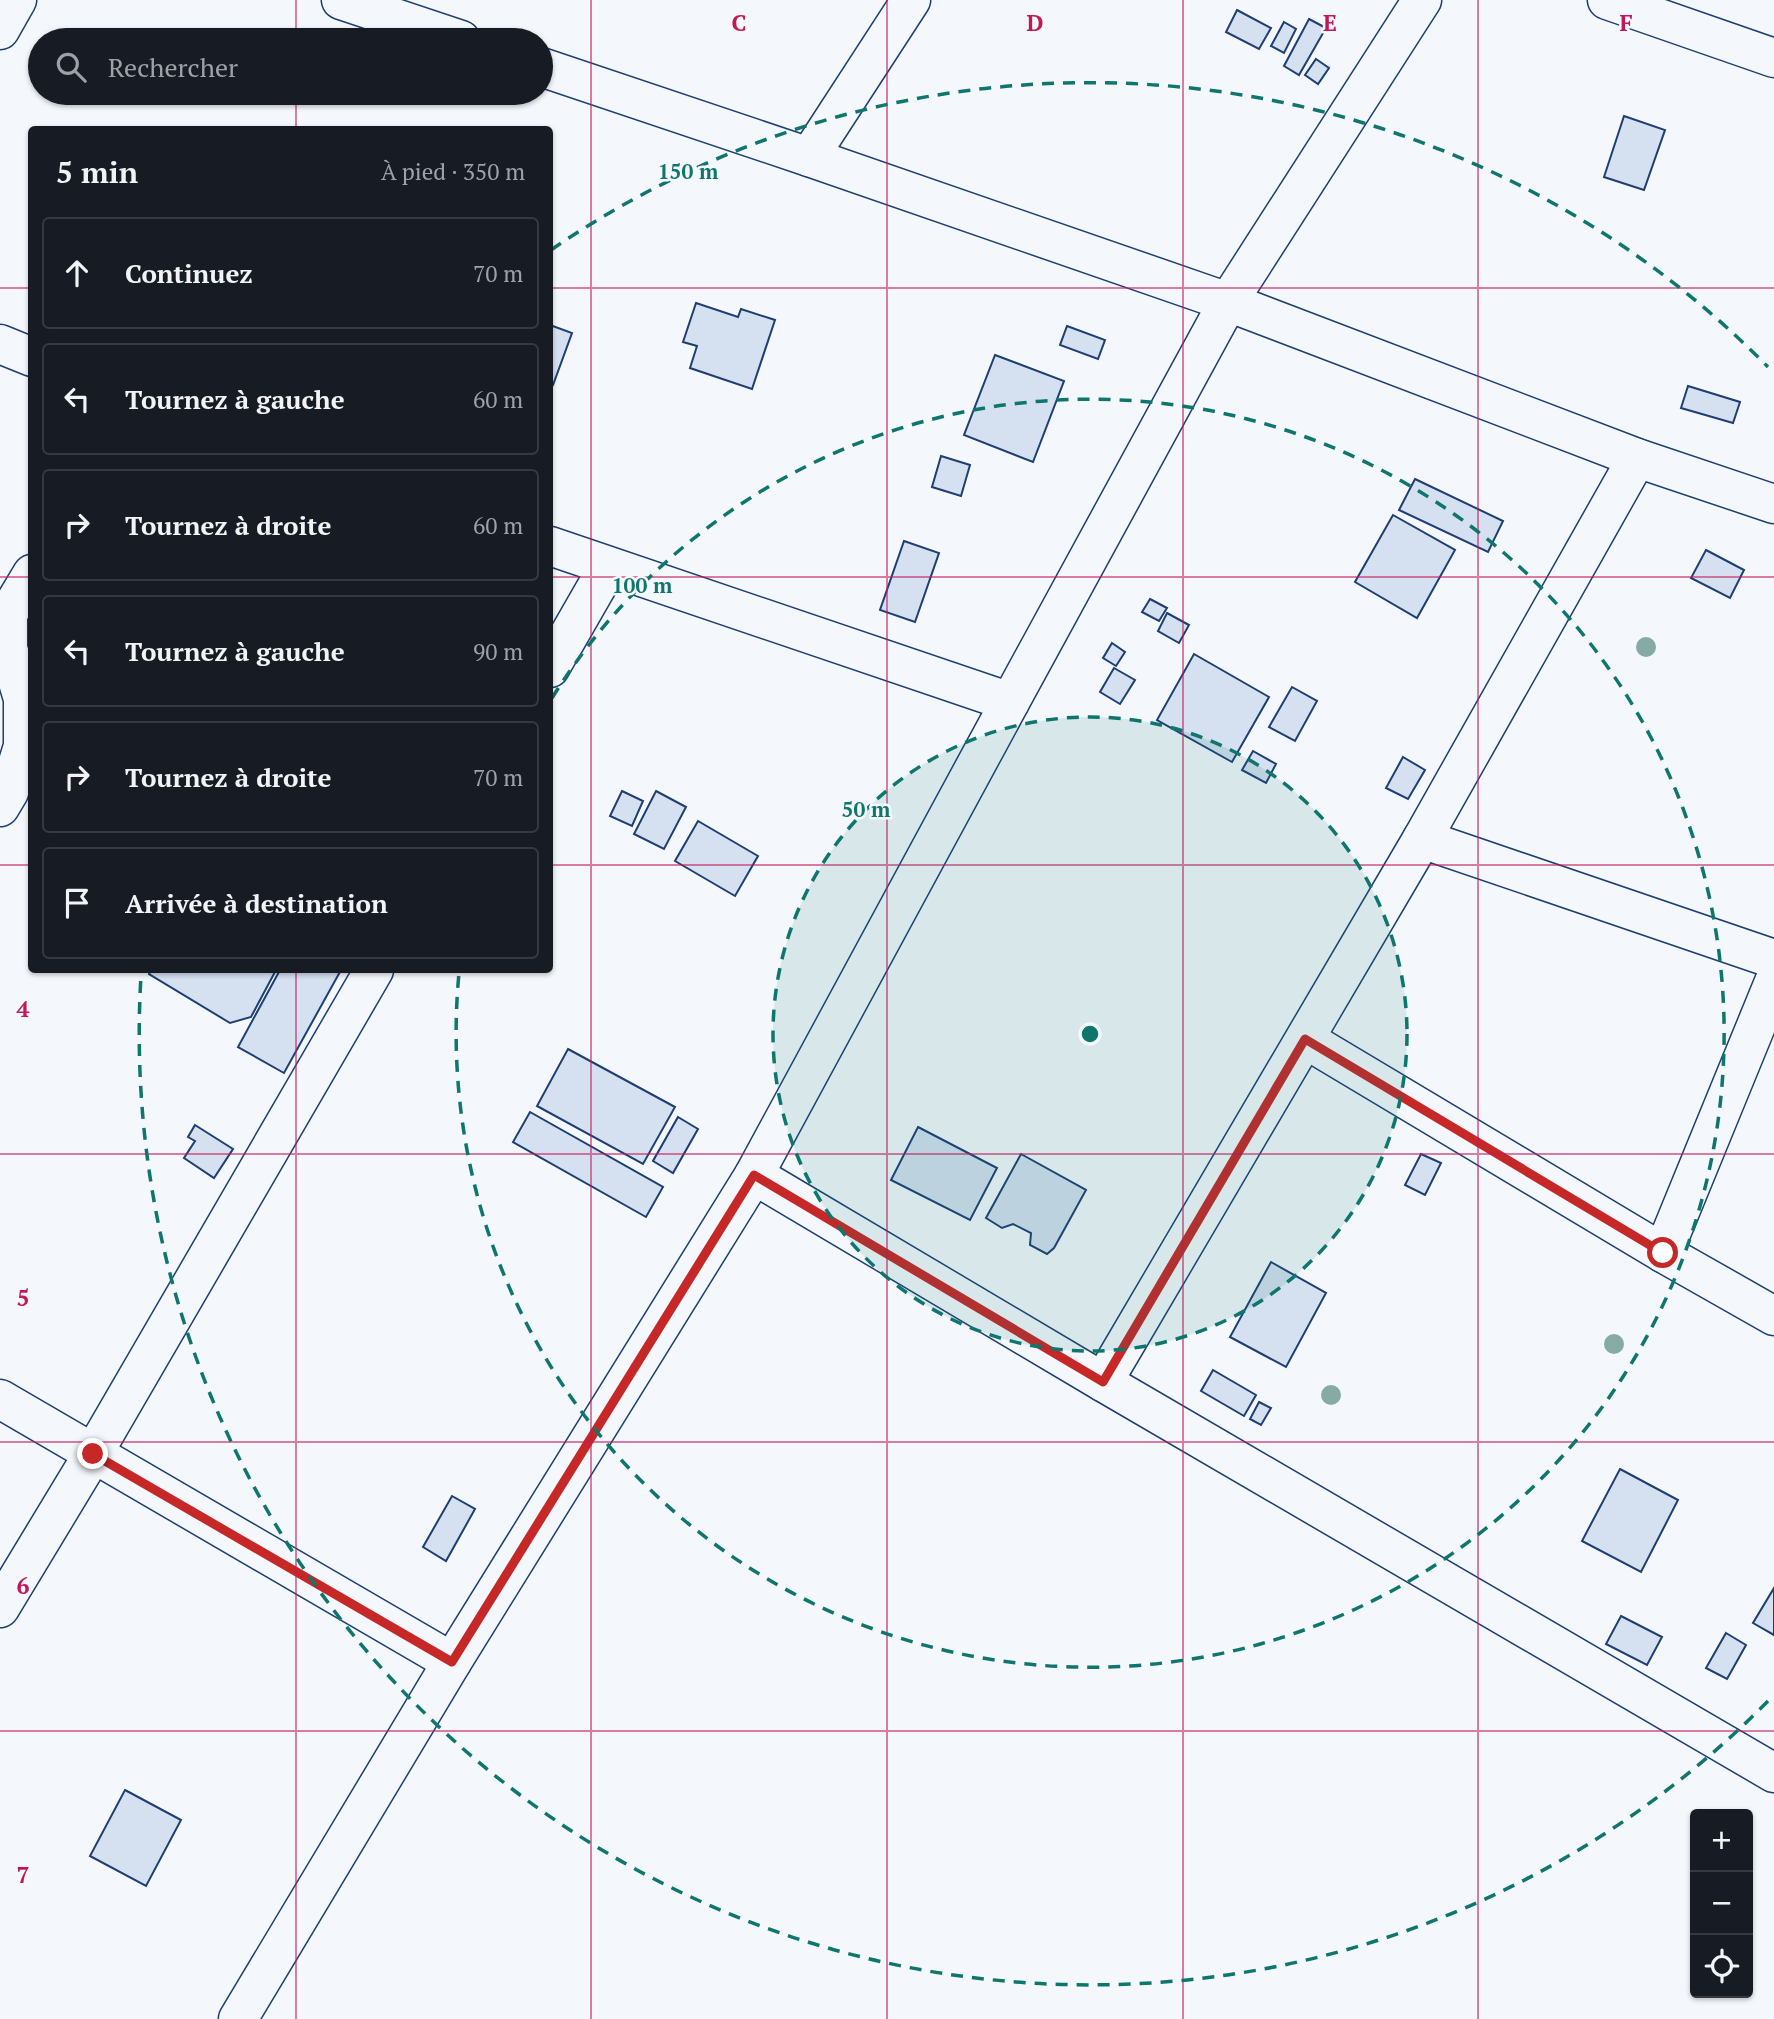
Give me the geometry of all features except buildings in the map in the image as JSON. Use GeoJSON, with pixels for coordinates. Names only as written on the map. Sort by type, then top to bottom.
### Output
{"type":"FeatureCollection","features":[{"type":"Feature","properties":{"kind":"street"},"geometry":{"type":"LineString","coordinates":[[0,30],[17,0]]}},
{"type":"Feature","properties":{"kind":"street"},"geometry":{"type":"LineString","coordinates":[[341,0],[425,28]]}},
{"type":"Feature","properties":{"kind":"street"},"geometry":{"type":"LineString","coordinates":[[809,157],[911,0]]}},
{"type":"Feature","properties":{"kind":"street"},"geometry":{"type":"LineString","coordinates":[[238,2019],[452,1662],[754,1175],[1228,302],[1422,0]]}},
{"type":"Feature","properties":{"kind":"street"},"geometry":{"type":"LineString","coordinates":[[1607,0],[1774,58]]}},
{"type":"Feature","properties":{"kind":"street"},"geometry":{"type":"LineString","coordinates":[[553,71],[1228,302],[1637,458],[1774,504]]}},
{"type":"Feature","properties":{"kind":"street"},"geometry":{"type":"LineString","coordinates":[[0,344],[28,355]]}},
{"type":"Feature","properties":{"kind":"street"},"geometry":{"type":"LineString","coordinates":[[1103,1382],[1422,839],[1637,458]]}},
{"type":"Feature","properties":{"kind":"street"},"geometry":{"type":"LineString","coordinates":[[553,547],[1010,702]]}},
{"type":"Feature","properties":{"kind":"street"},"geometry":{"type":"LineString","coordinates":[[553,663],[608,567]]}},
{"type":"Feature","properties":{"kind":"street"},"geometry":{"type":"LineString","coordinates":[[0,807],[9,792],[23,746],[23,699],[8,648],[8,614],[28,581]]}},
{"type":"Feature","properties":{"kind":"street"},"geometry":{"type":"LineString","coordinates":[[1422,839],[1774,959]]}},
{"type":"Feature","properties":{"kind":"street"},"geometry":{"type":"LineString","coordinates":[[0,1608],[93,1454],[372,973]]}},
{"type":"Feature","properties":{"kind":"street"},"geometry":{"type":"LineString","coordinates":[[1663,1253],[1774,982]]}},
{"type":"Feature","properties":{"kind":"street"},"geometry":{"type":"LineString","coordinates":[[1305,1039],[1663,1253],[1774,1316]]}},
{"type":"Feature","properties":{"kind":"street"},"geometry":{"type":"LineString","coordinates":[[754,1175],[1774,1773]]}},
{"type":"Feature","properties":{"kind":"street"},"geometry":{"type":"LineString","coordinates":[[0,1399],[452,1662]]}},
{"type":"Feature","properties":{"kind":"route"},"geometry":{"type":"LineString","coordinates":[[93,1454],[452,1662],[754,1175],[1103,1382],[1305,1039],[1663,1253]]}}]}
